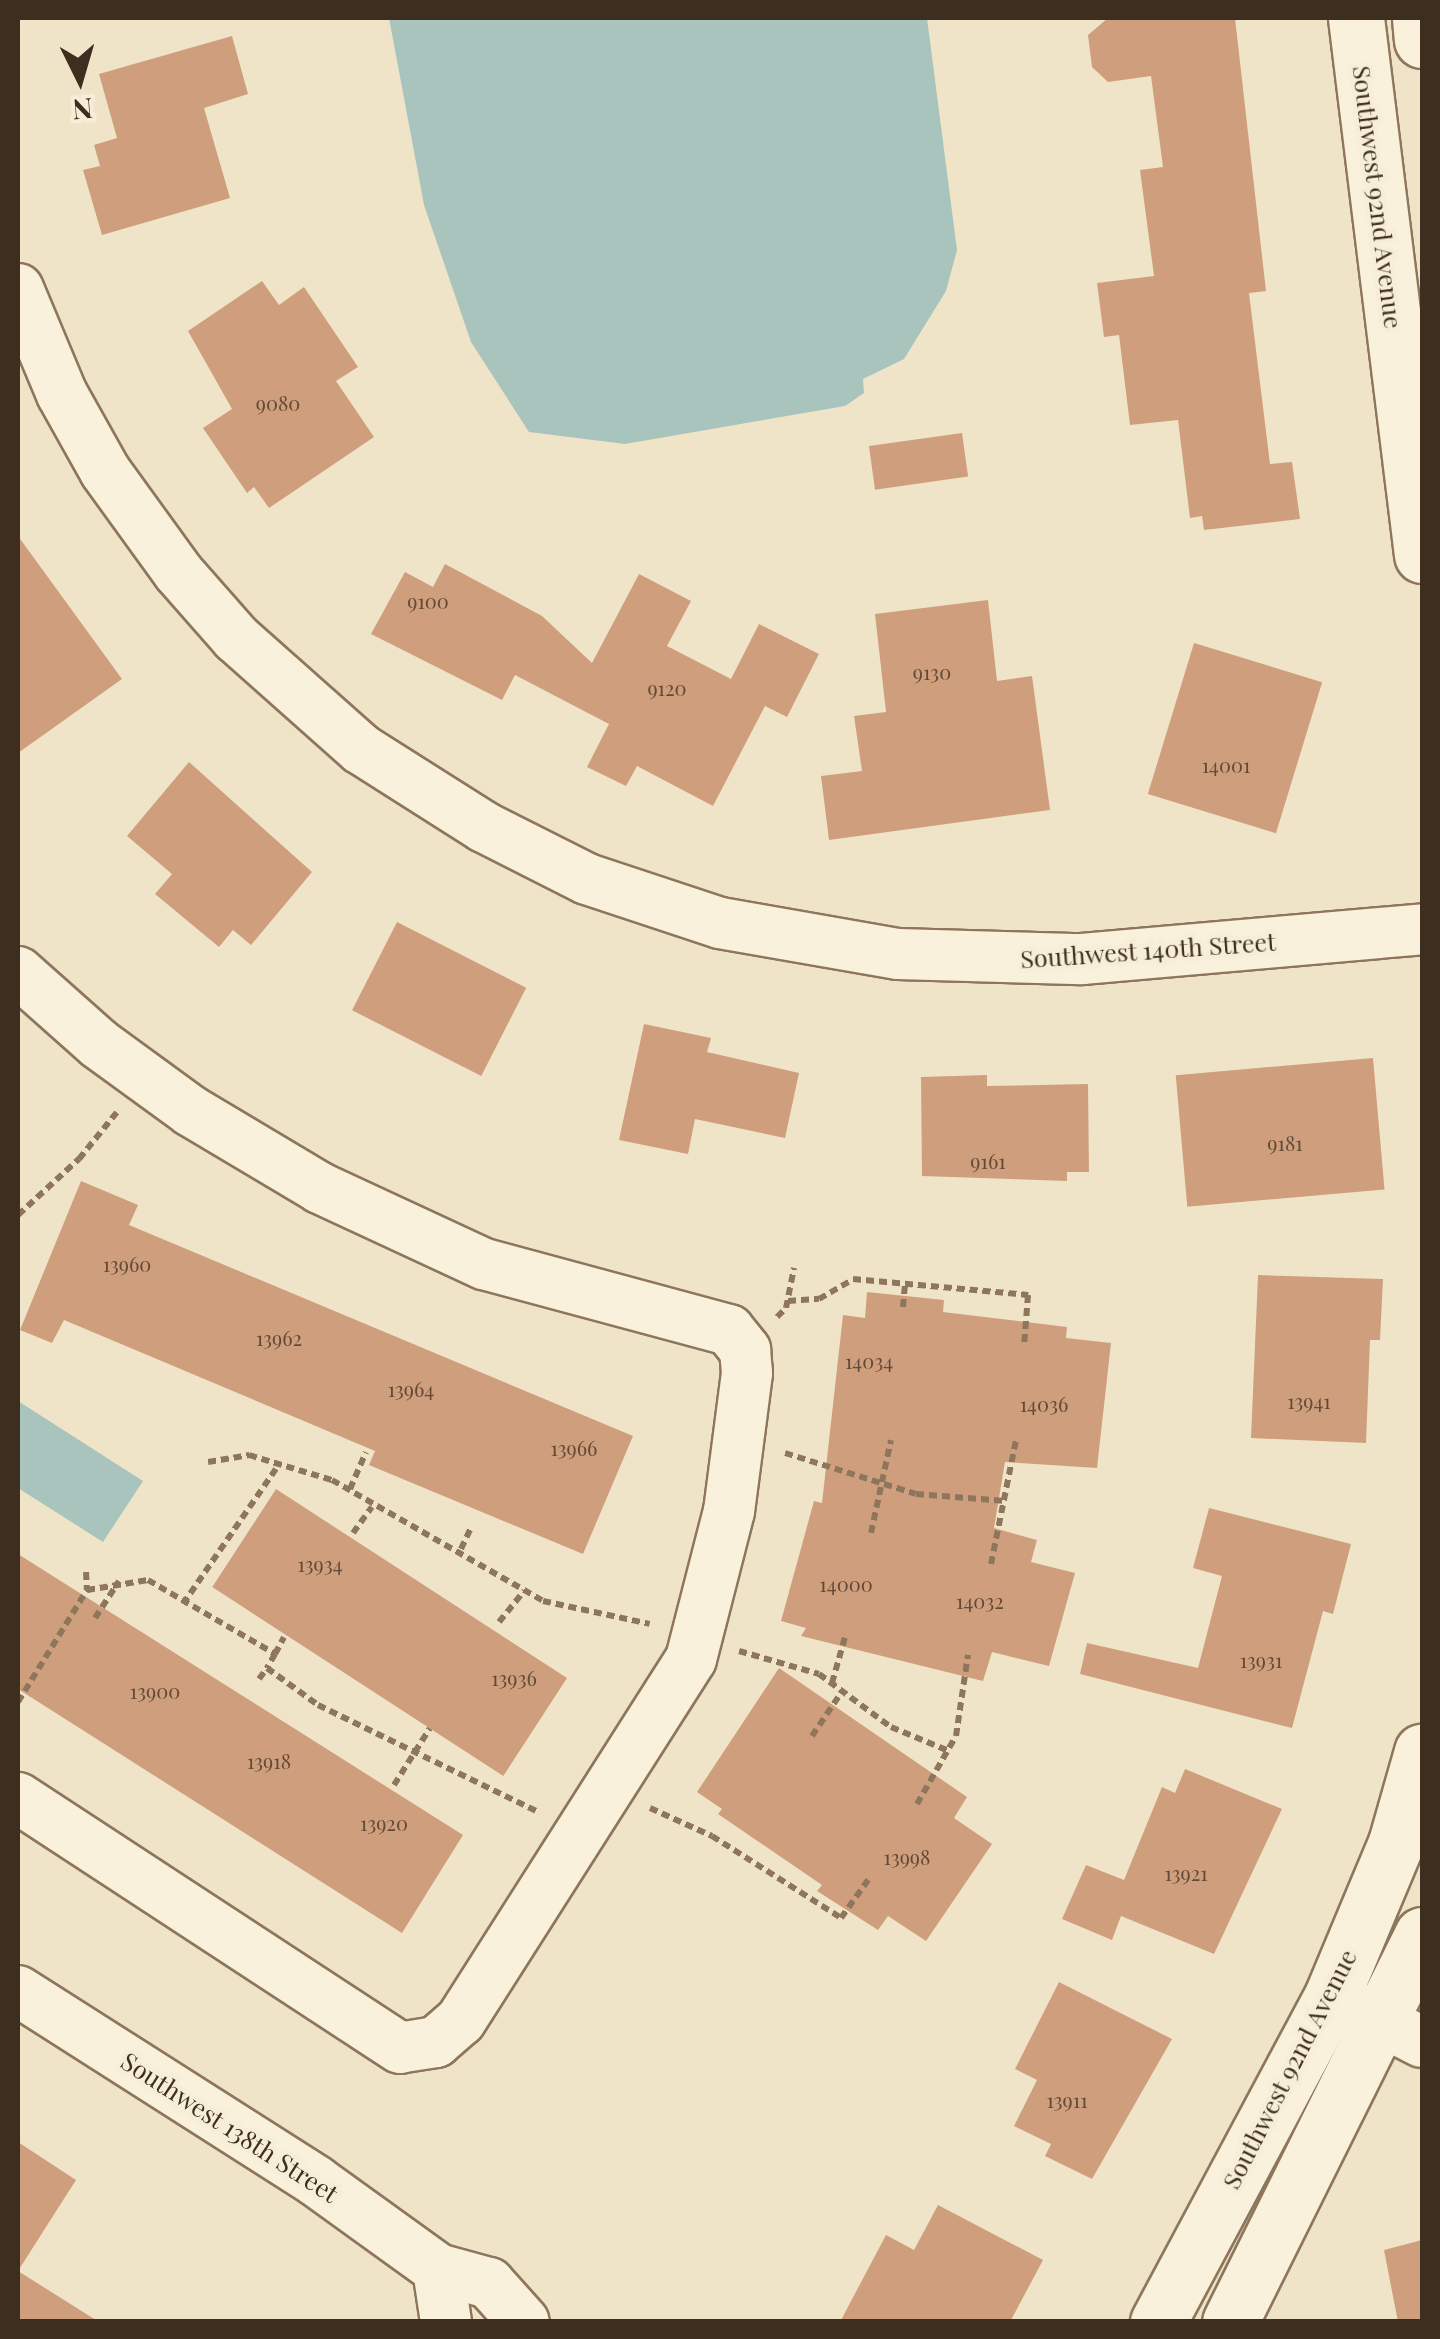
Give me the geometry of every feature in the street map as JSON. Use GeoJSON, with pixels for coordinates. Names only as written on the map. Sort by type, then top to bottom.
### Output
{"type":"FeatureCollection","features":[{"type":"Feature","properties":{"kind":"street","name":"Southwest 92nd Avenue"},"geometry":{"type":"LineString","coordinates":[[1356,18],[1422,555]]}},
{"type":"Feature","properties":{"kind":"street"},"geometry":{"type":"LineString","coordinates":[[1420,18],[1422,40]]}},
{"type":"Feature","properties":{"kind":"street","name":"Southwest 140th Street"},"geometry":{"type":"LineString","coordinates":[[18,289],[62,394],[106,470],[178,572],[236,638],[362,749],[484,827],[587,879],[720,923],[898,954],[1082,959],[1422,929]]}},
{"type":"Feature","properties":{"kind":"street"},"geometry":{"type":"LineString","coordinates":[[18,972],[99,1044],[192,1111],[320,1188],[484,1264],[728,1330],[745,1350],[747,1372],[728,1512],[691,1659],[448,2035],[400,2048],[18,1798]]}},
{"type":"Feature","properties":{"kind":"street","name":"Southwest 92nd Avenue"},"geometry":{"type":"LineString","coordinates":[[1158,2322],[1332,1996],[1396,1843],[1422,1752]]}},
{"type":"Feature","properties":{"kind":"street"},"geometry":{"type":"LineString","coordinates":[[1230,2322],[1402,2032],[1422,1934]]}},
{"type":"Feature","properties":{"kind":"street","name":"Southwest 138th Street"},"geometry":{"type":"LineString","coordinates":[[18,1990],[316,2181],[438,2269],[489,2283],[524,2322]]}},
{"type":"Feature","properties":{"kind":"street"},"geometry":{"type":"LineString","coordinates":[[1332,1996],[1402,2032]]}},
{"type":"Feature","properties":{"kind":"street"},"geometry":{"type":"LineString","coordinates":[[438,2269],[446,2322]]}},
{"type":"Feature","properties":{"kind":"path"},"geometry":{"type":"LineString","coordinates":[[18,1215],[96,1141]]}},
{"type":"Feature","properties":{"kind":"path"},"geometry":{"type":"LineString","coordinates":[[794,1268],[787,1304],[819,1300],[853,1279],[1028,1295],[1024,1347]]}},
{"type":"Feature","properties":{"kind":"path"},"geometry":{"type":"LineString","coordinates":[[902,1307],[906,1284]]}},
{"type":"Feature","properties":{"kind":"path"},"geometry":{"type":"LineString","coordinates":[[871,1533],[891,1440]]}},
{"type":"Feature","properties":{"kind":"path"},"geometry":{"type":"LineString","coordinates":[[991,1564],[1016,1440]]}},
{"type":"Feature","properties":{"kind":"path"},"geometry":{"type":"LineString","coordinates":[[768,1451],[812,1456],[925,1496],[1006,1501]]}},
{"type":"Feature","properties":{"kind":"path"},"geometry":{"type":"LineString","coordinates":[[350,1490],[366,1452]]}},
{"type":"Feature","properties":{"kind":"path"},"geometry":{"type":"LineString","coordinates":[[208,1462],[249,1455],[280,1463],[350,1490],[372,1507],[461,1550],[524,1591],[576,1612],[668,1628]]}},
{"type":"Feature","properties":{"kind":"path"},"geometry":{"type":"LineString","coordinates":[[183,1604],[280,1463]]}},
{"type":"Feature","properties":{"kind":"path"},"geometry":{"type":"LineString","coordinates":[[353,1533],[372,1507]]}},
{"type":"Feature","properties":{"kind":"path"},"geometry":{"type":"LineString","coordinates":[[461,1550],[470,1528]]}},
{"type":"Feature","properties":{"kind":"path"},"geometry":{"type":"LineString","coordinates":[[18,1702],[86,1590],[86,1572]]}},
{"type":"Feature","properties":{"kind":"path"},"geometry":{"type":"LineString","coordinates":[[95,1618],[120,1580]]}},
{"type":"Feature","properties":{"kind":"path"},"geometry":{"type":"LineString","coordinates":[[86,1590],[120,1580],[148,1580],[183,1604],[275,1654]]}},
{"type":"Feature","properties":{"kind":"path"},"geometry":{"type":"LineString","coordinates":[[499,1622],[524,1591]]}},
{"type":"Feature","properties":{"kind":"path"},"geometry":{"type":"LineString","coordinates":[[259,1679],[284,1637]]}},
{"type":"Feature","properties":{"kind":"path"},"geometry":{"type":"LineString","coordinates":[[832,1683],[845,1637]]}},
{"type":"Feature","properties":{"kind":"path"},"geometry":{"type":"LineString","coordinates":[[726,1648],[794,1664],[843,1690],[891,1728],[949,1752]]}},
{"type":"Feature","properties":{"kind":"path"},"geometry":{"type":"LineString","coordinates":[[917,1804],[949,1752],[968,1655]]}},
{"type":"Feature","properties":{"kind":"path"},"geometry":{"type":"LineString","coordinates":[[267,1668],[318,1704],[450,1774],[510,1794],[548,1818]]}},
{"type":"Feature","properties":{"kind":"path"},"geometry":{"type":"LineString","coordinates":[[812,1736],[843,1690]]}},
{"type":"Feature","properties":{"kind":"path"},"geometry":{"type":"LineString","coordinates":[[394,1786],[430,1728]]}},
{"type":"Feature","properties":{"kind":"path"},"geometry":{"type":"LineString","coordinates":[[672,1822],[712,1836],[840,1918],[868,1880]]}},
{"type":"Feature","properties":{"kind":"water"},"geometry":{"type":"Polygon","coordinates":[[[389,18],[927,18],[957,250],[946,291],[904,359],[863,379],[864,393],[845,406],[625,444],[529,432],[471,342],[424,205],[389,18]]]}},
{"type":"Feature","properties":{"kind":"water"},"geometry":{"type":"Polygon","coordinates":[[[18,1401],[143,1481],[103,1542],[18,1488],[18,1401]]]}},
{"type":"Feature","properties":{"kind":"building"},"geometry":{"type":"Polygon","coordinates":[[[1108,18],[1235,18],[1266,291],[1249,293],[1270,464],[1292,462],[1300,519],[1204,530],[1202,516],[1190,518],[1178,420],[1130,425],[1119,335],[1104,337],[1097,283],[1154,276],[1140,170],[1163,167],[1151,76],[1108,82],[1092,67],[1088,35],[1108,18]]]}},
{"type":"Feature","properties":{"kind":"building"},"geometry":{"type":"Polygon","coordinates":[[[232,36],[248,94],[204,108],[230,198],[102,235],[83,170],[100,166],[94,145],[117,138],[99,74],[232,36]]]}},
{"type":"Feature","properties":{"kind":"building"},"geometry":{"type":"Polygon","coordinates":[[[262,281],[279,305],[304,287],[358,367],[336,381],[374,437],[269,508],[254,487],[247,493],[203,428],[232,409],[188,331],[262,281]]]}},
{"type":"Feature","properties":{"kind":"building"},"geometry":{"type":"Polygon","coordinates":[[[962,433],[968,477],[875,490],[869,446],[962,433]]]}},
{"type":"Feature","properties":{"kind":"building"},"geometry":{"type":"Polygon","coordinates":[[[18,536],[122,679],[18,753],[18,536]]]}},
{"type":"Feature","properties":{"kind":"building"},"geometry":{"type":"Polygon","coordinates":[[[445,564],[542,616],[592,663],[639,574],[691,601],[667,646],[731,679],[759,624],[819,654],[787,717],[765,706],[713,806],[637,766],[626,786],[587,767],[609,724],[515,675],[502,700],[371,634],[405,572],[433,587],[445,564]]]}},
{"type":"Feature","properties":{"kind":"building"},"geometry":{"type":"Polygon","coordinates":[[[988,600],[997,681],[1032,676],[1050,810],[829,840],[821,776],[862,771],[854,716],[886,712],[875,614],[988,600]]]}},
{"type":"Feature","properties":{"kind":"building"},"geometry":{"type":"Polygon","coordinates":[[[1194,643],[1322,682],[1276,833],[1148,794],[1194,643]]]}},
{"type":"Feature","properties":{"kind":"building"},"geometry":{"type":"Polygon","coordinates":[[[189,762],[312,872],[251,945],[233,930],[219,947],[155,894],[172,874],[127,836],[189,762]]]}},
{"type":"Feature","properties":{"kind":"building"},"geometry":{"type":"Polygon","coordinates":[[[397,922],[526,988],[481,1076],[352,1010],[397,922]]]}},
{"type":"Feature","properties":{"kind":"building"},"geometry":{"type":"Polygon","coordinates":[[[644,1024],[711,1038],[707,1052],[799,1073],[785,1138],[695,1119],[688,1154],[619,1140],[644,1024]]]}},
{"type":"Feature","properties":{"kind":"building"},"geometry":{"type":"Polygon","coordinates":[[[1373,1058],[1385,1189],[1187,1207],[1176,1075],[1373,1058]]]}},
{"type":"Feature","properties":{"kind":"building"},"geometry":{"type":"Polygon","coordinates":[[[987,1075],[987,1086],[1088,1084],[1089,1172],[1067,1172],[1067,1181],[922,1176],[921,1077],[987,1075]]]}},
{"type":"Feature","properties":{"kind":"building"},"geometry":{"type":"Polygon","coordinates":[[[81,1181],[138,1205],[129,1225],[633,1436],[583,1554],[369,1465],[375,1451],[64,1320],[52,1343],[20,1330],[81,1181]]]}},
{"type":"Feature","properties":{"kind":"building"},"geometry":{"type":"Polygon","coordinates":[[[1258,1275],[1383,1279],[1380,1340],[1370,1340],[1366,1443],[1251,1438],[1258,1275]]]}},
{"type":"Feature","properties":{"kind":"building"},"geometry":{"type":"Polygon","coordinates":[[[867,1292],[944,1300],[943,1312],[1067,1327],[1066,1338],[1111,1343],[1097,1468],[1005,1462],[994,1528],[1037,1540],[1031,1562],[1075,1573],[1049,1666],[992,1652],[983,1681],[801,1636],[806,1628],[781,1621],[814,1501],[822,1503],[843,1315],[865,1318],[867,1292]]]}},
{"type":"Feature","properties":{"kind":"building"},"geometry":{"type":"Polygon","coordinates":[[[276,1489],[567,1678],[503,1776],[212,1587],[276,1489]]]}},
{"type":"Feature","properties":{"kind":"building"},"geometry":{"type":"Polygon","coordinates":[[[1209,1508],[1351,1544],[1333,1614],[1323,1611],[1292,1728],[1080,1674],[1087,1643],[1198,1668],[1222,1576],[1193,1568],[1209,1508]]]}},
{"type":"Feature","properties":{"kind":"building"},"geometry":{"type":"Polygon","coordinates":[[[18,1554],[463,1835],[402,1933],[18,1689],[18,1554]]]}},
{"type":"Feature","properties":{"kind":"building"},"geometry":{"type":"Polygon","coordinates":[[[779,1668],[967,1797],[954,1818],[992,1844],[926,1941],[888,1916],[878,1930],[817,1891],[822,1885],[718,1814],[722,1809],[697,1792],[779,1668]]]}},
{"type":"Feature","properties":{"kind":"building"},"geometry":{"type":"Polygon","coordinates":[[[1185,1769],[1282,1809],[1214,1954],[1121,1916],[1112,1940],[1062,1919],[1086,1865],[1124,1880],[1162,1787],[1175,1793],[1185,1769]]]}},
{"type":"Feature","properties":{"kind":"building"},"geometry":{"type":"Polygon","coordinates":[[[1059,1982],[1172,2039],[1092,2179],[1045,2156],[1051,2144],[1014,2126],[1037,2080],[1015,2069],[1059,1982]]]}},
{"type":"Feature","properties":{"kind":"building"},"geometry":{"type":"Polygon","coordinates":[[[18,2142],[76,2180],[18,2271],[18,2142]]]}},
{"type":"Feature","properties":{"kind":"building"},"geometry":{"type":"Polygon","coordinates":[[[938,2205],[1043,2260],[1010,2322],[840,2322],[886,2235],[914,2250],[938,2205]]]}},
{"type":"Feature","properties":{"kind":"building"},"geometry":{"type":"Polygon","coordinates":[[[1422,2240],[1422,2322],[1398,2322],[1384,2250],[1422,2240]]]}},
{"type":"Feature","properties":{"kind":"building"},"geometry":{"type":"Polygon","coordinates":[[[18,2271],[99,2322],[18,2322],[18,2271]]]}}]}
